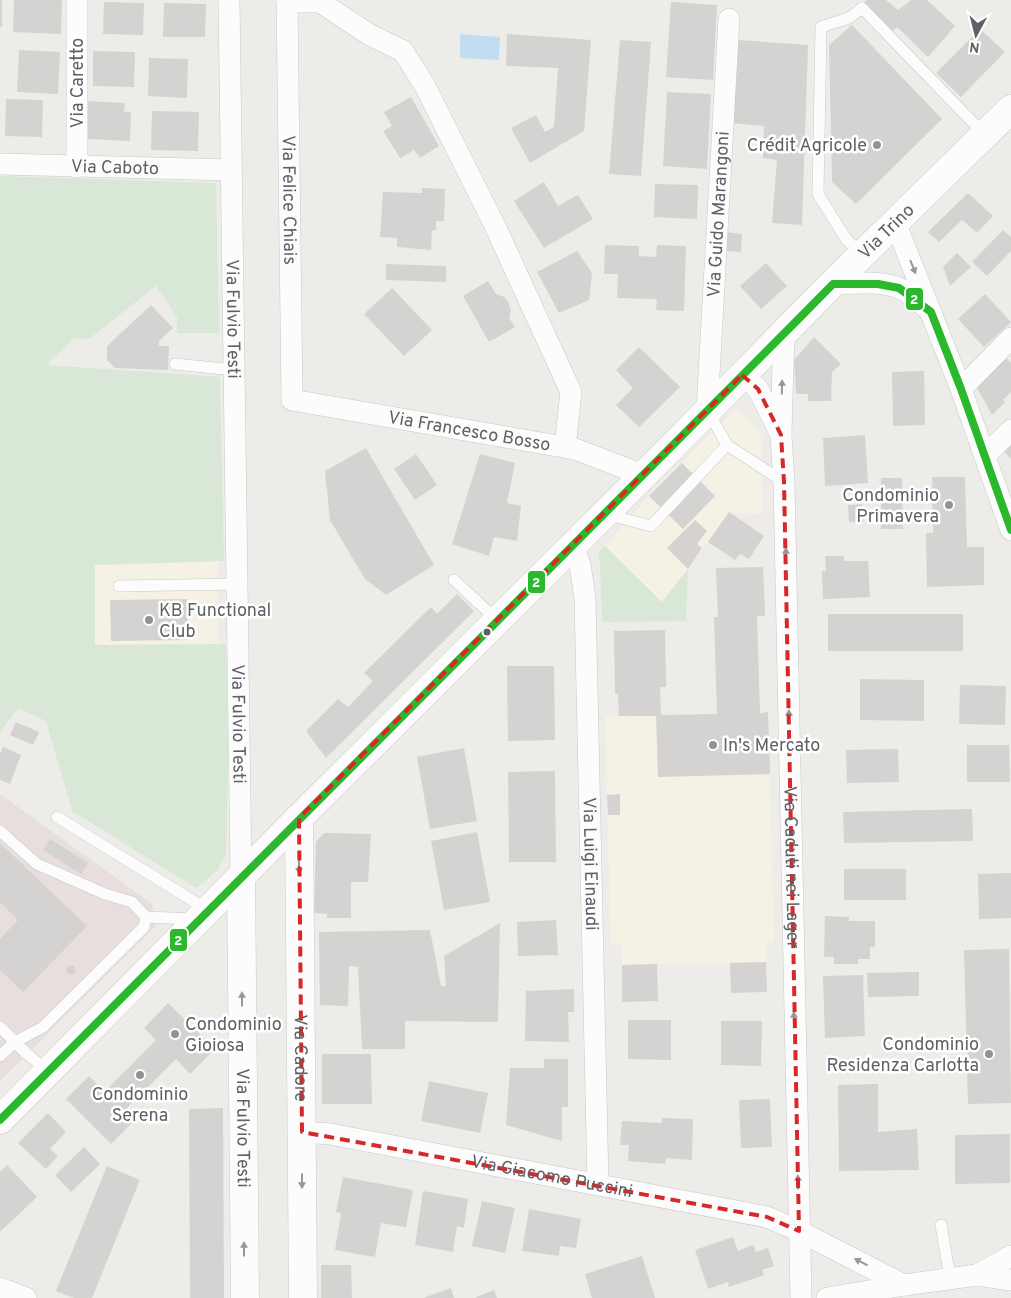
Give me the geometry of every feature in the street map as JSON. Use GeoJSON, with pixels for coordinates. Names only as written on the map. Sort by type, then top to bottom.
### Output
{"type":"FeatureCollection","features":[{"type":"Feature","properties":{"kind":"main road","name":"Via Trino"},"geometry":{"type":"LineString","coordinates":[[0,1120],[862,254],[1011,108]]}},
{"type":"Feature","properties":{"kind":"main road","name":"Via Cadore"},"geometry":{"type":"LineString","coordinates":[[299,818],[303,1298]]}},
{"type":"Feature","properties":{"kind":"main road","name":"Via Fulvio Testi"},"geometry":{"type":"LineString","coordinates":[[241,876],[245,1298]]}},
{"type":"Feature","properties":{"kind":"street","name":"Via Caretto"},"geometry":{"type":"LineString","coordinates":[[77,0],[77,167]]}},
{"type":"Feature","properties":{"kind":"street","name":"Via Fulvio Testi"},"geometry":{"type":"LineString","coordinates":[[228,0],[241,876]]}},
{"type":"Feature","properties":{"kind":"street","name":"Via Felice Chiais"},"geometry":{"type":"LineString","coordinates":[[287,1],[292,400]]}},
{"type":"Feature","properties":{"kind":"street"},"geometry":{"type":"LineString","coordinates":[[287,1],[320,2],[370,35],[403,51],[425,86],[495,226],[570,392],[566,447]]}},
{"type":"Feature","properties":{"kind":"street","name":"Via Guido Marangoni"},"geometry":{"type":"LineString","coordinates":[[707,410],[729,19]]}},
{"type":"Feature","properties":{"kind":"street","name":"Via Caboto"},"geometry":{"type":"LineString","coordinates":[[0,164],[230,170]]}},
{"type":"Feature","properties":{"kind":"street"},"geometry":{"type":"LineString","coordinates":[[895,222],[961,389],[984,453],[1007,501],[1011,530]]}},
{"type":"Feature","properties":{"kind":"street"},"geometry":{"type":"LineString","coordinates":[[833,284],[878,284],[899,288],[931,312]]}},
{"type":"Feature","properties":{"kind":"street","name":"Via Caduti nei Lager"},"geometry":{"type":"LineString","coordinates":[[784,333],[781,435],[784,482],[801,1298]]}},
{"type":"Feature","properties":{"kind":"street"},"geometry":{"type":"LineString","coordinates":[[961,389],[1011,338]]}},
{"type":"Feature","properties":{"kind":"street","name":"Via Caduti nei Lager"},"geometry":{"type":"LineString","coordinates":[[742,376],[758,390],[781,435]]}},
{"type":"Feature","properties":{"kind":"street","name":"Via Francesco Bosso"},"geometry":{"type":"LineString","coordinates":[[292,400],[566,447],[643,475]]}},
{"type":"Feature","properties":{"kind":"street"},"geometry":{"type":"LineString","coordinates":[[984,453],[993,448],[1011,430]]}},
{"type":"Feature","properties":{"kind":"street","name":"Via Luigi Einaudi"},"geometry":{"type":"LineString","coordinates":[[572,545],[580,564],[585,598],[598,1184]]}},
{"type":"Feature","properties":{"kind":"street","name":"Via Giacomo Puccini"},"geometry":{"type":"LineString","coordinates":[[302,1132],[330,1134],[767,1217],[799,1231],[904,1285]]}},
{"type":"Feature","properties":{"kind":"street"},"geometry":{"type":"LineString","coordinates":[[977,1275],[1011,1256]]}},
{"type":"Feature","properties":{"kind":"street"},"geometry":{"type":"LineString","coordinates":[[827,1298],[977,1275],[1011,1280]]}},
{"type":"Feature","properties":{"kind":"street"},"geometry":{"type":"LineString","coordinates":[[0,1288],[26,1298]]}},
{"type":"Feature","properties":{"kind":"lane"},"geometry":{"type":"LineString","coordinates":[[862,254],[846,239],[818,194],[821,28],[849,18],[862,8],[984,134]]}},
{"type":"Feature","properties":{"kind":"lane"},"geometry":{"type":"LineString","coordinates":[[175,364],[234,370]]}},
{"type":"Feature","properties":{"kind":"lane"},"geometry":{"type":"LineString","coordinates":[[707,410],[727,445],[784,482]]}},
{"type":"Feature","properties":{"kind":"lane"},"geometry":{"type":"LineString","coordinates":[[604,514],[651,526],[727,445]]}},
{"type":"Feature","properties":{"kind":"lane"},"geometry":{"type":"LineString","coordinates":[[454,580],[497,620]]}},
{"type":"Feature","properties":{"kind":"lane"},"geometry":{"type":"LineString","coordinates":[[119,586],[237,584]]}},
{"type":"Feature","properties":{"kind":"lane"},"geometry":{"type":"LineString","coordinates":[[57,817],[203,915]]}},
{"type":"Feature","properties":{"kind":"lane"},"geometry":{"type":"LineString","coordinates":[[0,831],[37,864],[105,894],[132,902],[146,917],[203,915]]}},
{"type":"Feature","properties":{"kind":"lane"},"geometry":{"type":"LineString","coordinates":[[0,1056],[15,1042],[43,1027],[144,927],[146,917]]}},
{"type":"Feature","properties":{"kind":"lane"},"geometry":{"type":"LineString","coordinates":[[0,1027],[48,1072]]}},
{"type":"Feature","properties":{"kind":"lane"},"geometry":{"type":"LineString","coordinates":[[941,1225],[950,1278]]}},
{"type":"Feature","properties":{"kind":"highlighted area"},"geometry":{"type":"Polygon","coordinates":[[[742,375],[758,389],[781,435],[784,482],[799,1231],[767,1217],[302,1132],[299,818],[742,375]]]}},
{"type":"Feature","properties":{"kind":"shaded area"},"geometry":{"type":"Polygon","coordinates":[[[737,408],[761,435],[763,514],[729,512],[662,602],[605,546],[649,496],[737,408]]]}},
{"type":"Feature","properties":{"kind":"shaded area"},"geometry":{"type":"Polygon","coordinates":[[[218,561],[218,644],[95,645],[95,565],[218,561]]]}},
{"type":"Feature","properties":{"kind":"shaded area"},"geometry":{"type":"Polygon","coordinates":[[[768,712],[774,941],[766,942],[766,962],[622,965],[621,945],[611,945],[605,717],[768,712]]]}},
{"type":"Feature","properties":{"kind":"shaded area"},"geometry":{"type":"Polygon","coordinates":[[[0,794],[152,904],[155,927],[0,1081],[0,794]]]}},
{"type":"Feature","properties":{"kind":"green space"},"geometry":{"type":"Polygon","coordinates":[[[0,176],[216,183],[219,333],[177,333],[177,317],[156,286],[89,339],[74,338],[46,365],[220,377],[224,561],[95,565],[95,645],[226,644],[228,751],[226,853],[218,870],[196,888],[72,811],[46,721],[18,708],[0,732],[0,176]]]}},
{"type":"Feature","properties":{"kind":"green space"},"geometry":{"type":"Polygon","coordinates":[[[605,546],[662,602],[688,569],[686,621],[602,622],[598,552],[605,546]]]}},
{"type":"Feature","properties":{"kind":"water"},"geometry":{"type":"Polygon","coordinates":[[[460,34],[500,37],[499,60],[460,58],[460,34]]]}},
{"type":"Feature","properties":{"kind":"building"},"geometry":{"type":"Polygon","coordinates":[[[0,0],[2,0],[2,27],[0,27],[0,0]]]}},
{"type":"Feature","properties":{"kind":"building"},"geometry":{"type":"Polygon","coordinates":[[[14,0],[62,0],[61,34],[13,32],[14,0]]]}},
{"type":"Feature","properties":{"kind":"building"},"geometry":{"type":"Polygon","coordinates":[[[867,0],[886,0],[898,10],[911,0],[927,0],[955,26],[928,57],[897,27],[893,31],[864,2],[867,0]]]}},
{"type":"Feature","properties":{"kind":"building"},"geometry":{"type":"Polygon","coordinates":[[[104,2],[144,3],[143,35],[103,34],[104,2]]]}},
{"type":"Feature","properties":{"kind":"building"},"geometry":{"type":"Polygon","coordinates":[[[671,2],[717,5],[713,80],[666,77],[671,2]]]}},
{"type":"Feature","properties":{"kind":"building"},"geometry":{"type":"Polygon","coordinates":[[[164,3],[206,4],[205,37],[163,37],[164,3]]]}},
{"type":"Feature","properties":{"kind":"building"},"geometry":{"type":"Polygon","coordinates":[[[852,25],[942,119],[856,204],[832,182],[829,45],[852,25]]]}},
{"type":"Feature","properties":{"kind":"building"},"geometry":{"type":"Polygon","coordinates":[[[980,29],[1005,52],[961,97],[936,73],[980,29]]]}},
{"type":"Feature","properties":{"kind":"building"},"geometry":{"type":"Polygon","coordinates":[[[507,34],[591,40],[584,131],[530,163],[511,128],[536,115],[545,132],[554,127],[558,68],[506,66],[507,34]]]}},
{"type":"Feature","properties":{"kind":"building"},"geometry":{"type":"Polygon","coordinates":[[[620,40],[651,42],[641,176],[609,174],[620,40]]]}},
{"type":"Feature","properties":{"kind":"building"},"geometry":{"type":"Polygon","coordinates":[[[738,40],[808,45],[802,225],[772,223],[777,160],[763,158],[764,126],[732,123],[738,40]]]}},
{"type":"Feature","properties":{"kind":"building"},"geometry":{"type":"Polygon","coordinates":[[[19,50],[60,52],[58,94],[17,92],[19,50]]]}},
{"type":"Feature","properties":{"kind":"building"},"geometry":{"type":"Polygon","coordinates":[[[93,51],[135,52],[134,87],[93,86],[93,51]]]}},
{"type":"Feature","properties":{"kind":"building"},"geometry":{"type":"Polygon","coordinates":[[[149,58],[188,59],[187,98],[148,96],[149,58]]]}},
{"type":"Feature","properties":{"kind":"building"},"geometry":{"type":"Polygon","coordinates":[[[667,92],[711,94],[707,169],[663,166],[667,92]]]}},
{"type":"Feature","properties":{"kind":"building"},"geometry":{"type":"Polygon","coordinates":[[[411,97],[439,146],[420,158],[414,150],[400,158],[383,131],[392,126],[384,112],[411,97]]]}},
{"type":"Feature","properties":{"kind":"building"},"geometry":{"type":"Polygon","coordinates":[[[6,99],[43,100],[42,137],[5,136],[6,99]]]}},
{"type":"Feature","properties":{"kind":"building"},"geometry":{"type":"Polygon","coordinates":[[[87,101],[125,103],[124,112],[131,112],[130,141],[87,139],[87,101]]]}},
{"type":"Feature","properties":{"kind":"building"},"geometry":{"type":"Polygon","coordinates":[[[152,111],[199,112],[198,151],[151,150],[152,111]]]}},
{"type":"Feature","properties":{"kind":"building"},"geometry":{"type":"Polygon","coordinates":[[[544,182],[558,206],[578,195],[593,219],[544,248],[514,201],[544,182]]]}},
{"type":"Feature","properties":{"kind":"building"},"geometry":{"type":"Polygon","coordinates":[[[655,184],[698,185],[697,219],[654,217],[655,184]]]}},
{"type":"Feature","properties":{"kind":"building"},"geometry":{"type":"Polygon","coordinates":[[[422,188],[445,189],[444,221],[436,221],[436,230],[432,230],[431,250],[397,247],[397,238],[380,237],[383,192],[422,193],[422,188]]]}},
{"type":"Feature","properties":{"kind":"building"},"geometry":{"type":"Polygon","coordinates":[[[968,193],[993,216],[977,233],[962,220],[939,242],[928,232],[968,193]]]}},
{"type":"Feature","properties":{"kind":"building"},"geometry":{"type":"Polygon","coordinates":[[[1003,230],[1011,237],[1011,251],[987,276],[972,262],[1003,230]]]}},
{"type":"Feature","properties":{"kind":"building"},"geometry":{"type":"Polygon","coordinates":[[[726,232],[742,234],[741,252],[724,251],[726,232]]]}},
{"type":"Feature","properties":{"kind":"building"},"geometry":{"type":"Polygon","coordinates":[[[605,245],[639,246],[639,256],[656,257],[657,245],[686,246],[684,311],[656,310],[657,299],[617,298],[618,274],[604,274],[605,245]]]}},
{"type":"Feature","properties":{"kind":"building"},"geometry":{"type":"Polygon","coordinates":[[[577,251],[592,273],[589,300],[559,313],[537,272],[577,251]]]}},
{"type":"Feature","properties":{"kind":"building"},"geometry":{"type":"Polygon","coordinates":[[[957,253],[971,267],[950,286],[943,267],[957,253]]]}},
{"type":"Feature","properties":{"kind":"building"},"geometry":{"type":"Polygon","coordinates":[[[766,263],[787,286],[761,309],[740,286],[766,263]]]}},
{"type":"Feature","properties":{"kind":"building"},"geometry":{"type":"Polygon","coordinates":[[[386,264],[446,266],[446,282],[386,280],[386,264]]]}},
{"type":"Feature","properties":{"kind":"building"},"geometry":{"type":"Polygon","coordinates":[[[488,281],[496,294],[504,297],[508,302],[511,310],[509,318],[515,327],[489,342],[463,296],[488,281]]]}},
{"type":"Feature","properties":{"kind":"building"},"geometry":{"type":"Polygon","coordinates":[[[392,288],[432,330],[404,356],[364,314],[392,288]]]}},
{"type":"Feature","properties":{"kind":"building"},"geometry":{"type":"Polygon","coordinates":[[[985,294],[1011,322],[984,347],[958,319],[985,294]]]}},
{"type":"Feature","properties":{"kind":"building"},"geometry":{"type":"Polygon","coordinates":[[[151,305],[173,328],[159,341],[159,346],[169,346],[168,370],[115,368],[107,360],[107,346],[151,305]]]}},
{"type":"Feature","properties":{"kind":"building"},"geometry":{"type":"Polygon","coordinates":[[[814,337],[841,364],[832,372],[831,401],[808,401],[808,394],[796,394],[794,360],[814,337]]]}},
{"type":"Feature","properties":{"kind":"building"},"geometry":{"type":"Polygon","coordinates":[[[639,347],[680,387],[639,427],[616,405],[633,388],[616,370],[639,347]]]}},
{"type":"Feature","properties":{"kind":"building"},"geometry":{"type":"Polygon","coordinates":[[[1003,354],[1011,363],[1011,392],[1003,400],[1005,402],[992,415],[974,382],[1003,354]]]}},
{"type":"Feature","properties":{"kind":"building"},"geometry":{"type":"Polygon","coordinates":[[[924,371],[925,425],[893,426],[892,372],[924,371]]]}},
{"type":"Feature","properties":{"kind":"building"},"geometry":{"type":"Polygon","coordinates":[[[865,435],[868,483],[825,486],[823,438],[865,435]]]}},
{"type":"Feature","properties":{"kind":"building"},"geometry":{"type":"Polygon","coordinates":[[[1011,439],[1011,459],[1001,448],[1011,439]]]}},
{"type":"Feature","properties":{"kind":"building"},"geometry":{"type":"Polygon","coordinates":[[[366,448],[434,565],[386,595],[365,579],[330,520],[325,471],[366,448]]]}},
{"type":"Feature","properties":{"kind":"building"},"geometry":{"type":"Polygon","coordinates":[[[416,454],[437,485],[415,500],[394,469],[416,454]]]}},
{"type":"Feature","properties":{"kind":"building"},"geometry":{"type":"Polygon","coordinates":[[[480,454],[515,463],[507,503],[521,506],[517,541],[494,537],[489,556],[452,544],[480,454]]]}},
{"type":"Feature","properties":{"kind":"building"},"geometry":{"type":"Polygon","coordinates":[[[682,463],[715,496],[683,529],[649,496],[682,463]]]}},
{"type":"Feature","properties":{"kind":"building"},"geometry":{"type":"Polygon","coordinates":[[[932,477],[965,477],[967,547],[984,547],[984,585],[927,587],[926,533],[933,533],[932,477]]]}},
{"type":"Feature","properties":{"kind":"building"},"geometry":{"type":"Polygon","coordinates":[[[881,478],[902,478],[903,529],[881,529],[881,478]]]}},
{"type":"Feature","properties":{"kind":"building"},"geometry":{"type":"Polygon","coordinates":[[[862,504],[863,522],[849,522],[848,505],[862,504]]]}},
{"type":"Feature","properties":{"kind":"building"},"geometry":{"type":"Polygon","coordinates":[[[729,512],[764,536],[749,559],[740,554],[735,560],[708,542],[729,512]]]}},
{"type":"Feature","properties":{"kind":"building"},"geometry":{"type":"Polygon","coordinates":[[[695,520],[707,531],[697,544],[702,548],[688,569],[667,548],[695,520]]]}},
{"type":"Feature","properties":{"kind":"building"},"geometry":{"type":"Polygon","coordinates":[[[825,556],[844,556],[844,561],[868,561],[870,597],[823,599],[822,571],[826,571],[825,556]]]}},
{"type":"Feature","properties":{"kind":"building"},"geometry":{"type":"Polygon","coordinates":[[[763,567],[765,616],[757,616],[760,713],[768,712],[770,774],[658,777],[656,716],[619,716],[618,694],[615,694],[614,631],[665,630],[666,687],[660,687],[661,715],[717,714],[714,617],[718,617],[716,568],[763,567]]]}},
{"type":"Feature","properties":{"kind":"building"},"geometry":{"type":"Polygon","coordinates":[[[457,594],[474,611],[326,758],[306,731],[338,699],[348,707],[373,681],[364,673],[431,607],[437,614],[457,594]]]}},
{"type":"Feature","properties":{"kind":"building","name":"KB Functional Club"},"geometry":{"type":"Polygon","coordinates":[[[187,599],[188,640],[111,641],[110,600],[187,599]]]}},
{"type":"Feature","properties":{"kind":"building"},"geometry":{"type":"Polygon","coordinates":[[[828,614],[963,614],[963,651],[828,651],[828,614]]]}},
{"type":"Feature","properties":{"kind":"building"},"geometry":{"type":"Polygon","coordinates":[[[507,666],[554,666],[555,740],[508,741],[507,666]]]}},
{"type":"Feature","properties":{"kind":"building"},"geometry":{"type":"Polygon","coordinates":[[[860,679],[924,680],[924,721],[860,720],[860,679]]]}},
{"type":"Feature","properties":{"kind":"building"},"geometry":{"type":"Polygon","coordinates":[[[960,685],[1006,686],[1005,725],[959,724],[960,685]]]}},
{"type":"Feature","properties":{"kind":"building"},"geometry":{"type":"Polygon","coordinates":[[[16,722],[39,732],[33,745],[10,735],[16,722]]]}},
{"type":"Feature","properties":{"kind":"building"},"geometry":{"type":"Polygon","coordinates":[[[967,745],[1009,745],[1010,782],[967,782],[967,745]]]}},
{"type":"Feature","properties":{"kind":"building"},"geometry":{"type":"Polygon","coordinates":[[[3,747],[21,755],[10,784],[0,780],[0,754],[3,747]]]}},
{"type":"Feature","properties":{"kind":"building"},"geometry":{"type":"Polygon","coordinates":[[[464,748],[477,821],[430,829],[417,757],[464,748]]]}},
{"type":"Feature","properties":{"kind":"building"},"geometry":{"type":"Polygon","coordinates":[[[898,749],[899,782],[847,783],[846,750],[898,749]]]}},
{"type":"Feature","properties":{"kind":"building"},"geometry":{"type":"Polygon","coordinates":[[[555,771],[556,862],[509,862],[508,772],[555,771]]]}},
{"type":"Feature","properties":{"kind":"building"},"geometry":{"type":"Polygon","coordinates":[[[620,794],[620,815],[608,815],[607,795],[620,794]]]}},
{"type":"Feature","properties":{"kind":"building"},"geometry":{"type":"Polygon","coordinates":[[[972,809],[973,841],[844,843],[843,812],[972,809]]]}},
{"type":"Feature","properties":{"kind":"building"},"geometry":{"type":"Polygon","coordinates":[[[477,832],[490,902],[444,910],[431,841],[477,832]]]}},
{"type":"Feature","properties":{"kind":"building"},"geometry":{"type":"Polygon","coordinates":[[[324,833],[371,834],[368,882],[351,882],[351,918],[327,918],[327,914],[314,913],[316,842],[324,833]]]}},
{"type":"Feature","properties":{"kind":"building"},"geometry":{"type":"Polygon","coordinates":[[[50,839],[88,863],[81,874],[43,850],[50,839]]]}},
{"type":"Feature","properties":{"kind":"building"},"geometry":{"type":"Polygon","coordinates":[[[0,843],[87,926],[23,992],[0,970],[0,939],[18,920],[0,902],[0,843]]]}},
{"type":"Feature","properties":{"kind":"building"},"geometry":{"type":"Polygon","coordinates":[[[844,869],[906,869],[906,900],[844,900],[844,869]]]}},
{"type":"Feature","properties":{"kind":"building"},"geometry":{"type":"Polygon","coordinates":[[[1011,873],[1011,918],[979,919],[978,874],[1011,873]]]}},
{"type":"Feature","properties":{"kind":"building"},"geometry":{"type":"Polygon","coordinates":[[[825,916],[849,917],[849,921],[875,921],[875,947],[870,947],[870,959],[858,959],[858,964],[834,964],[834,957],[824,957],[825,916]]]}},
{"type":"Feature","properties":{"kind":"building"},"geometry":{"type":"Polygon","coordinates":[[[556,920],[558,955],[518,956],[517,922],[556,920]]]}},
{"type":"Feature","properties":{"kind":"building"},"geometry":{"type":"Polygon","coordinates":[[[500,923],[498,1022],[405,1021],[405,1049],[362,1049],[358,967],[349,966],[348,1006],[320,1005],[319,932],[430,930],[441,986],[446,986],[444,956],[500,923]]]}},
{"type":"Feature","properties":{"kind":"building","name":"Condominio Residenza Carlotta"},"geometry":{"type":"Polygon","coordinates":[[[1009,949],[1011,1103],[968,1104],[964,950],[1009,949]]]}},
{"type":"Feature","properties":{"kind":"building"},"geometry":{"type":"Polygon","coordinates":[[[766,962],[767,992],[731,993],[730,963],[766,962]]]}},
{"type":"Feature","properties":{"kind":"building"},"geometry":{"type":"Polygon","coordinates":[[[657,964],[658,1001],[622,1002],[622,965],[657,964]]]}},
{"type":"Feature","properties":{"kind":"building"},"geometry":{"type":"Polygon","coordinates":[[[71,966],[75,970],[71,974],[67,970],[71,966]]]}},
{"type":"Feature","properties":{"kind":"building"},"geometry":{"type":"Polygon","coordinates":[[[919,972],[919,996],[868,997],[867,973],[919,972]]]}},
{"type":"Feature","properties":{"kind":"building"},"geometry":{"type":"Polygon","coordinates":[[[863,975],[865,1036],[825,1038],[823,976],[863,975]]]}},
{"type":"Feature","properties":{"kind":"building"},"geometry":{"type":"Polygon","coordinates":[[[574,989],[574,1012],[568,1012],[569,1042],[525,1041],[526,991],[574,989]]]}},
{"type":"Feature","properties":{"kind":"building"},"geometry":{"type":"Polygon","coordinates":[[[168,1003],[215,1049],[190,1074],[176,1059],[124,1111],[134,1121],[111,1144],[66,1099],[89,1076],[104,1092],[156,1040],[144,1028],[168,1003]]]}},
{"type":"Feature","properties":{"kind":"building"},"geometry":{"type":"Polygon","coordinates":[[[628,1020],[671,1020],[671,1060],[628,1059],[628,1020]]]}},
{"type":"Feature","properties":{"kind":"building"},"geometry":{"type":"Polygon","coordinates":[[[721,1021],[762,1021],[761,1066],[721,1065],[721,1021]]]}},
{"type":"Feature","properties":{"kind":"building"},"geometry":{"type":"Polygon","coordinates":[[[322,1054],[371,1054],[372,1104],[322,1104],[322,1054]]]}},
{"type":"Feature","properties":{"kind":"building"},"geometry":{"type":"Polygon","coordinates":[[[544,1059],[568,1059],[568,1107],[562,1107],[562,1141],[506,1125],[510,1068],[544,1068],[544,1059]]]}},
{"type":"Feature","properties":{"kind":"building"},"geometry":{"type":"Polygon","coordinates":[[[429,1081],[488,1093],[480,1133],[421,1121],[429,1081]]]}},
{"type":"Feature","properties":{"kind":"building"},"geometry":{"type":"Polygon","coordinates":[[[878,1084],[878,1132],[917,1129],[919,1170],[839,1171],[838,1085],[878,1084]]]}},
{"type":"Feature","properties":{"kind":"building"},"geometry":{"type":"Polygon","coordinates":[[[770,1099],[772,1147],[741,1148],[739,1100],[770,1099]]]}},
{"type":"Feature","properties":{"kind":"building"},"geometry":{"type":"Polygon","coordinates":[[[223,1108],[224,1298],[190,1298],[189,1109],[223,1108]]]}},
{"type":"Feature","properties":{"kind":"building"},"geometry":{"type":"Polygon","coordinates":[[[48,1113],[66,1132],[50,1149],[58,1156],[46,1169],[18,1143],[48,1113]]]}},
{"type":"Feature","properties":{"kind":"building"},"geometry":{"type":"Polygon","coordinates":[[[662,1118],[693,1119],[692,1160],[666,1158],[665,1164],[628,1161],[629,1145],[620,1145],[622,1121],[662,1123],[662,1118]]]}},
{"type":"Feature","properties":{"kind":"building"},"geometry":{"type":"Polygon","coordinates":[[[1010,1134],[1010,1183],[955,1184],[955,1135],[1010,1134]]]}},
{"type":"Feature","properties":{"kind":"building"},"geometry":{"type":"Polygon","coordinates":[[[84,1147],[100,1164],[71,1192],[55,1175],[84,1147]]]}},
{"type":"Feature","properties":{"kind":"building"},"geometry":{"type":"Polygon","coordinates":[[[7,1165],[37,1197],[0,1232],[0,1172],[7,1165]]]}},
{"type":"Feature","properties":{"kind":"building"},"geometry":{"type":"Polygon","coordinates":[[[107,1166],[140,1180],[92,1298],[74,1298],[56,1291],[107,1166]]]}},
{"type":"Feature","properties":{"kind":"building"},"geometry":{"type":"Polygon","coordinates":[[[343,1177],[413,1190],[406,1227],[381,1223],[375,1257],[335,1250],[341,1213],[336,1212],[343,1177]]]}},
{"type":"Feature","properties":{"kind":"building"},"geometry":{"type":"Polygon","coordinates":[[[423,1191],[468,1199],[464,1228],[457,1226],[453,1252],[415,1245],[423,1191]]]}},
{"type":"Feature","properties":{"kind":"building"},"geometry":{"type":"Polygon","coordinates":[[[482,1201],[515,1208],[505,1253],[472,1246],[482,1201]]]}},
{"type":"Feature","properties":{"kind":"building"},"geometry":{"type":"Polygon","coordinates":[[[529,1209],[581,1219],[576,1248],[560,1246],[559,1256],[522,1251],[529,1209]]]}},
{"type":"Feature","properties":{"kind":"building"},"geometry":{"type":"Polygon","coordinates":[[[733,1237],[738,1251],[753,1245],[756,1252],[768,1248],[774,1266],[762,1270],[764,1275],[729,1287],[728,1282],[708,1289],[695,1250],[733,1237]]]}},
{"type":"Feature","properties":{"kind":"building"},"geometry":{"type":"Polygon","coordinates":[[[642,1256],[655,1298],[592,1298],[585,1274],[642,1256]]]}},
{"type":"Feature","properties":{"kind":"building"},"geometry":{"type":"Polygon","coordinates":[[[321,1265],[351,1265],[352,1298],[321,1298],[321,1265]]]}},
{"type":"Feature","properties":{"kind":"building"},"geometry":{"type":"Polygon","coordinates":[[[451,1288],[454,1298],[423,1298],[451,1288]]]}},
{"type":"Feature","properties":{"kind":"building"},"geometry":{"type":"Polygon","coordinates":[[[494,1290],[497,1298],[474,1298],[494,1290]]]}},
{"type":"Feature","properties":{"kind":"transit line","name":"2"},"geometry":{"type":"LineString","coordinates":[[0,1120],[833,284],[878,284],[899,288],[931,312],[961,389],[1011,530]]}},
{"type":"Feature","properties":{"kind":"place","name":"Crédit Agricole"},"geometry":{"type":"Point","coordinates":[877,145]}},
{"type":"Feature","properties":{"kind":"place","name":"Condominio Primavera"},"geometry":{"type":"Point","coordinates":[949,505]}},
{"type":"Feature","properties":{"kind":"place","name":"KB Functional Club"},"geometry":{"type":"Point","coordinates":[149,620]}},
{"type":"Feature","properties":{"kind":"place","name":"In's Mercato"},"geometry":{"type":"Point","coordinates":[713,745]}},
{"type":"Feature","properties":{"kind":"place","name":"Condominio Gioiosa"},"geometry":{"type":"Point","coordinates":[175,1034]}},
{"type":"Feature","properties":{"kind":"place","name":"Condominio Residenza Carlotta"},"geometry":{"type":"Point","coordinates":[989,1054]}},
{"type":"Feature","properties":{"kind":"place","name":"Condominio Serena"},"geometry":{"type":"Point","coordinates":[140,1075]}}]}
